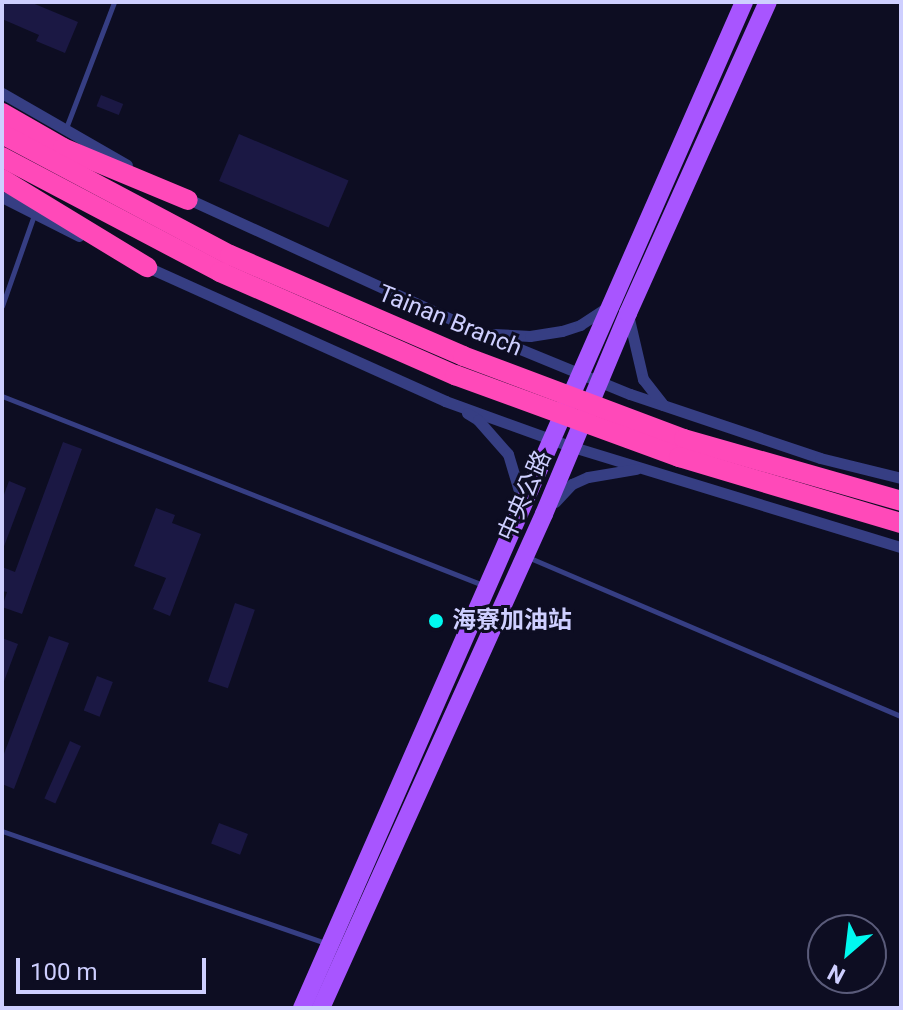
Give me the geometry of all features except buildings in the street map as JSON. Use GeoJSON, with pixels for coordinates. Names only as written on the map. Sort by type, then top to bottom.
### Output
{"type":"FeatureCollection","features":[{"type":"Feature","properties":{"kind":"highway"},"geometry":{"type":"LineString","coordinates":[[2,113],[63,148],[188,200]]}},
{"type":"Feature","properties":{"kind":"highway","name":"Tainan Branch"},"geometry":{"type":"LineString","coordinates":[[2,134],[230,255],[463,356],[684,439],[901,501]]}},
{"type":"Feature","properties":{"kind":"highway","name":"Tainan Branch"},"geometry":{"type":"LineString","coordinates":[[2,157],[220,272],[455,375],[679,457],[901,523]]}},
{"type":"Feature","properties":{"kind":"highway"},"geometry":{"type":"LineString","coordinates":[[2,179],[147,267]]}},
{"type":"Feature","properties":{"kind":"main road","name":"中央公路"},"geometry":{"type":"LineString","coordinates":[[302,1008],[744,2]]}},
{"type":"Feature","properties":{"kind":"main road","name":"中央公路"},"geometry":{"type":"LineString","coordinates":[[321,1008],[544,514],[628,313],[768,2]]}},
{"type":"Feature","properties":{"kind":"street"},"geometry":{"type":"LineString","coordinates":[[2,93],[188,200],[481,333],[663,405],[820,458],[901,478]]}},
{"type":"Feature","properties":{"kind":"street"},"geometry":{"type":"LineString","coordinates":[[2,197],[34,215],[445,401],[573,447],[901,547]]}},
{"type":"Feature","properties":{"kind":"street"},"geometry":{"type":"LineString","coordinates":[[481,333],[530,336],[562,331],[580,325],[610,305]]}},
{"type":"Feature","properties":{"kind":"street"},"geometry":{"type":"LineString","coordinates":[[628,313],[643,379],[663,405]]}},
{"type":"Feature","properties":{"kind":"street"},"geometry":{"type":"LineString","coordinates":[[445,401],[478,420],[508,454],[524,505]]}},
{"type":"Feature","properties":{"kind":"street"},"geometry":{"type":"LineString","coordinates":[[544,514],[572,484],[588,477],[645,469]]}},
{"type":"Feature","properties":{"kind":"lane"},"geometry":{"type":"LineString","coordinates":[[65,131],[114,2]]}},
{"type":"Feature","properties":{"kind":"lane"},"geometry":{"type":"LineString","coordinates":[[2,306],[34,215]]}},
{"type":"Feature","properties":{"kind":"lane"},"geometry":{"type":"LineString","coordinates":[[2,396],[488,587]]}},
{"type":"Feature","properties":{"kind":"lane"},"geometry":{"type":"LineString","coordinates":[[525,556],[901,716]]}},
{"type":"Feature","properties":{"kind":"lane"},"geometry":{"type":"LineString","coordinates":[[2,831],[330,945]]}},
{"type":"Feature","properties":{"kind":"place","name":"海寮加油站"},"geometry":{"type":"Point","coordinates":[436,621]}}]}
